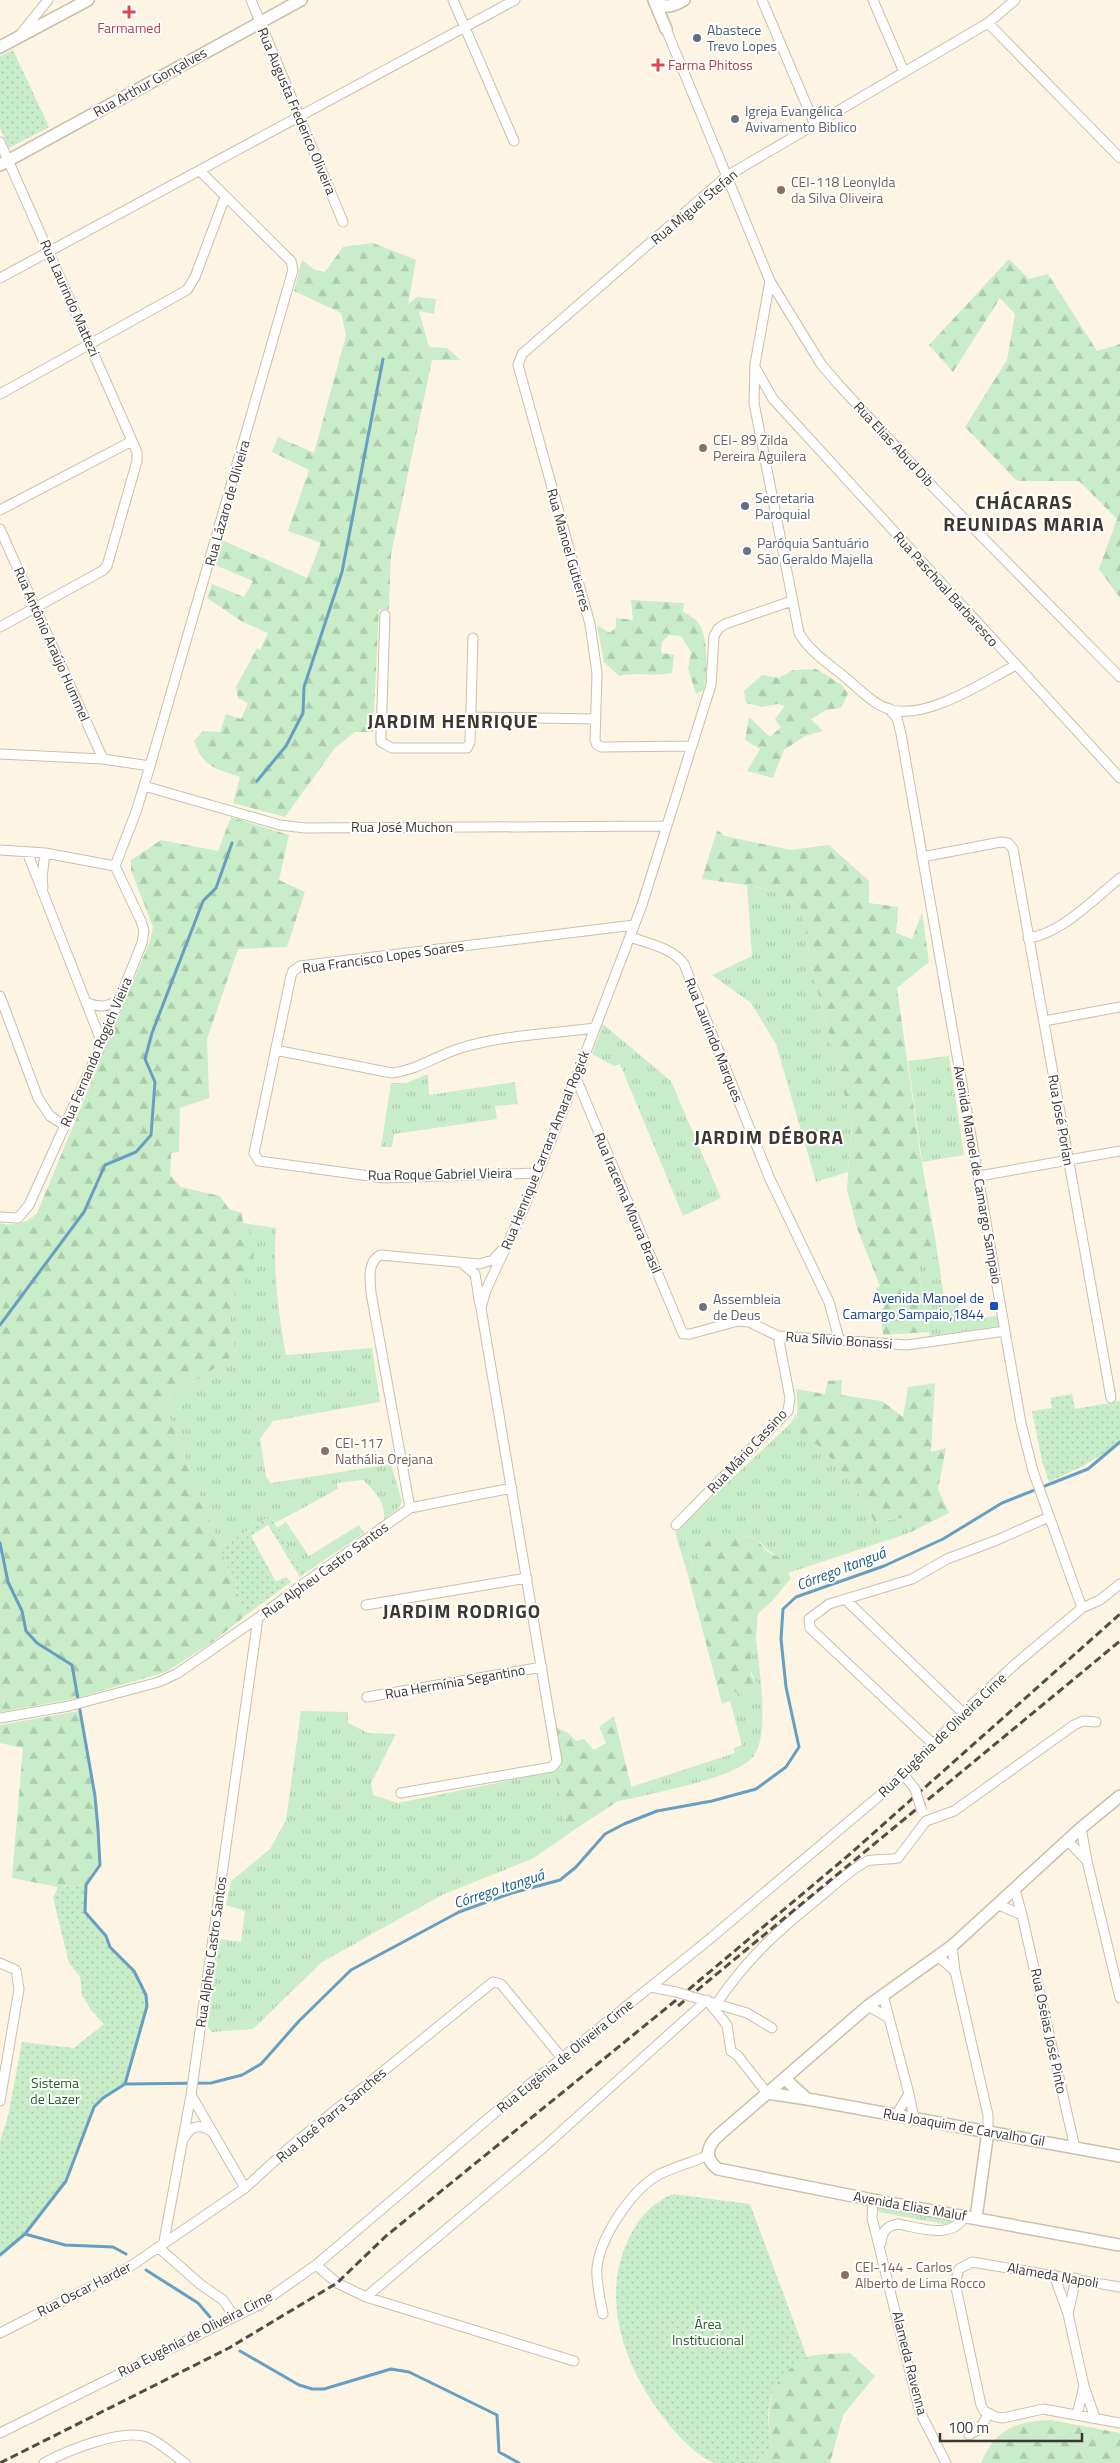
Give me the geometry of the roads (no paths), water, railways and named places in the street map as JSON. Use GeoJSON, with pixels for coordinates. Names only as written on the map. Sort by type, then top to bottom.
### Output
{"type":"FeatureCollection","features":[{"type":"Feature","properties":{"kind":"street"},"geometry":{"type":"LineString","coordinates":[[17,39],[48,0]]}},
{"type":"Feature","properties":{"kind":"street"},"geometry":{"type":"LineString","coordinates":[[0,47],[88,0]]}},
{"type":"Feature","properties":{"kind":"street","name":"Rua Augusta Frederico Oliveira"},"geometry":{"type":"LineString","coordinates":[[251,0],[343,222]]}},
{"type":"Feature","properties":{"kind":"street","name":"Rua Arthur Gonçalves"},"geometry":{"type":"LineString","coordinates":[[4,163],[301,0]]}},
{"type":"Feature","properties":{"kind":"street"},"geometry":{"type":"LineString","coordinates":[[453,0],[514,141]]}},
{"type":"Feature","properties":{"kind":"street"},"geometry":{"type":"LineString","coordinates":[[0,278],[515,0]]}},
{"type":"Feature","properties":{"kind":"street"},"geometry":{"type":"LineString","coordinates":[[654,0],[660,5],[673,6]]}},
{"type":"Feature","properties":{"kind":"street"},"geometry":{"type":"LineString","coordinates":[[654,0],[770,281]]}},
{"type":"Feature","properties":{"kind":"street"},"geometry":{"type":"LineString","coordinates":[[666,29],[667,16],[673,6],[684,0]]}},
{"type":"Feature","properties":{"kind":"street"},"geometry":{"type":"LineString","coordinates":[[762,0],[815,125]]}},
{"type":"Feature","properties":{"kind":"street"},"geometry":{"type":"LineString","coordinates":[[873,0],[904,72]]}},
{"type":"Feature","properties":{"kind":"street","name":"Rua Miguel Stefan"},"geometry":{"type":"LineString","coordinates":[[519,360],[522,354],[727,176],[988,23],[1015,0]]}},
{"type":"Feature","properties":{"kind":"street"},"geometry":{"type":"LineString","coordinates":[[988,23],[1120,158]]}},
{"type":"Feature","properties":{"kind":"street","name":"Rua Laurindo Mattezi"},"geometry":{"type":"LineString","coordinates":[[0,142],[4,163],[50,251],[137,455],[108,566],[102,572],[36,608]]}},
{"type":"Feature","properties":{"kind":"street","name":"Rua Lázaro de Oliveira"},"geometry":{"type":"LineString","coordinates":[[114,866],[144,786],[293,270],[291,261],[200,171]]}},
{"type":"Feature","properties":{"kind":"street"},"geometry":{"type":"LineString","coordinates":[[0,394],[187,290],[195,277],[225,196]]}},
{"type":"Feature","properties":{"kind":"street","name":"Avenida Manoel de Camargo Sampaio"},"geometry":{"type":"LineString","coordinates":[[770,281],[755,364],[754,403],[792,601],[800,633],[805,643],[875,701],[888,708],[903,711],[902,734]]}},
{"type":"Feature","properties":{"kind":"street","name":"Rua Elias Abud Dib"},"geometry":{"type":"LineString","coordinates":[[770,281],[827,371],[934,488],[1120,677]]}},
{"type":"Feature","properties":{"kind":"street","name":"Rua Manoel Gutierres"},"geometry":{"type":"LineString","coordinates":[[519,360],[518,366],[590,624],[597,673],[595,719],[595,740],[597,745],[602,747],[691,746]]}},
{"type":"Feature","properties":{"kind":"street","name":"Rua Paschoal Barbaresco"},"geometry":{"type":"LineString","coordinates":[[755,364],[758,376],[773,399],[1120,778]]}},
{"type":"Feature","properties":{"kind":"street"},"geometry":{"type":"LineString","coordinates":[[754,403],[763,398],[773,399]]}},
{"type":"Feature","properties":{"kind":"street"},"geometry":{"type":"LineString","coordinates":[[0,510],[132,441]]}},
{"type":"Feature","properties":{"kind":"street","name":"Rua Antônio Araújo Hummel"},"geometry":{"type":"LineString","coordinates":[[0,529],[103,759]]}},
{"type":"Feature","properties":{"kind":"street","name":"Rua Henrique Carrara Amaral Rogick"},"geometry":{"type":"LineString","coordinates":[[401,1793],[552,1767],[557,1762],[481,1308],[486,1290],[521,1215],[630,937],[711,685],[714,636],[718,629],[792,601]]}},
{"type":"Feature","properties":{"kind":"street"},"geometry":{"type":"LineString","coordinates":[[0,627],[36,608]]}},
{"type":"Feature","properties":{"kind":"street"},"geometry":{"type":"LineString","coordinates":[[384,615],[380,735],[381,742],[392,748],[467,748],[471,717],[473,638]]}},
{"type":"Feature","properties":{"kind":"street"},"geometry":{"type":"LineString","coordinates":[[903,711],[937,705],[1016,665]]}},
{"type":"Feature","properties":{"kind":"street","name":"Avenida Manoel de Camargo Sampaio"},"geometry":{"type":"LineString","coordinates":[[888,708],[897,718],[902,734],[1021,1423],[1042,1499],[1082,1608]]}},
{"type":"Feature","properties":{"kind":"street"},"geometry":{"type":"LineString","coordinates":[[471,717],[595,719]]}},
{"type":"Feature","properties":{"kind":"street"},"geometry":{"type":"LineString","coordinates":[[0,754],[103,759],[150,766]]}},
{"type":"Feature","properties":{"kind":"street","name":"Rua José Muchon"},"geometry":{"type":"LineString","coordinates":[[144,786],[280,825],[305,828],[666,826]]}},
{"type":"Feature","properties":{"kind":"street","name":"Rua José Porlan"},"geometry":{"type":"LineString","coordinates":[[922,856],[1001,842],[1008,843],[1013,848],[1067,1161],[1111,1398]]}},
{"type":"Feature","properties":{"kind":"street"},"geometry":{"type":"LineString","coordinates":[[0,850],[45,853],[114,866]]}},
{"type":"Feature","properties":{"kind":"street"},"geometry":{"type":"LineString","coordinates":[[27,852],[35,877],[46,898],[102,1043]]}},
{"type":"Feature","properties":{"kind":"street"},"geometry":{"type":"LineString","coordinates":[[45,853],[42,878],[46,898]]}},
{"type":"Feature","properties":{"kind":"street","name":"Rua Fernando Rogich Vieira"},"geometry":{"type":"LineString","coordinates":[[0,1217],[11,1219],[24,1213],[102,1043],[142,943],[144,931],[141,921],[114,866]]}},
{"type":"Feature","properties":{"kind":"street"},"geometry":{"type":"LineString","coordinates":[[1028,938],[1041,936],[1062,924],[1120,878]]}},
{"type":"Feature","properties":{"kind":"street","name":"Rua Francisco Lopes Soares"},"geometry":{"type":"LineString","coordinates":[[255,1158],[254,1153],[291,976],[293,971],[300,966],[634,925]]}},
{"type":"Feature","properties":{"kind":"street","name":"Rua Laurindo Marques"},"geometry":{"type":"LineString","coordinates":[[630,937],[671,952],[678,956],[684,964],[769,1177],[829,1302],[839,1339]]}},
{"type":"Feature","properties":{"kind":"street"},"geometry":{"type":"LineString","coordinates":[[0,996],[38,1098],[50,1116],[64,1125]]}},
{"type":"Feature","properties":{"kind":"street"},"geometry":{"type":"LineString","coordinates":[[86,1002],[95,1006],[106,1006],[119,1000]]}},
{"type":"Feature","properties":{"kind":"street"},"geometry":{"type":"LineString","coordinates":[[1044,1021],[1120,1008]]}},
{"type":"Feature","properties":{"kind":"street"},"geometry":{"type":"LineString","coordinates":[[275,1050],[392,1073],[407,1071],[458,1048],[480,1043],[594,1028]]}},
{"type":"Feature","properties":{"kind":"street","name":"Rua Iracema Moura Brasil"},"geometry":{"type":"LineString","coordinates":[[576,1078],[680,1329]]}},
{"type":"Feature","properties":{"kind":"street"},"geometry":{"type":"LineString","coordinates":[[979,1176],[1120,1151]]}},
{"type":"Feature","properties":{"kind":"street","name":"Rua Roque Gabriel Vieira"},"geometry":{"type":"LineString","coordinates":[[255,1158],[259,1161],[384,1178],[536,1173]]}},
{"type":"Feature","properties":{"kind":"street"},"geometry":{"type":"LineString","coordinates":[[506,1245],[493,1260],[486,1263],[459,1263],[380,1255],[374,1259],[370,1267],[372,1302],[410,1508],[512,1488]]}},
{"type":"Feature","properties":{"kind":"street"},"geometry":{"type":"LineString","coordinates":[[459,1263],[470,1268],[475,1274],[481,1308]]}},
{"type":"Feature","properties":{"kind":"street","name":"Rua Sílvio Bonassi"},"geometry":{"type":"LineString","coordinates":[[680,1329],[683,1334],[690,1334],[738,1321],[749,1322],[778,1336],[907,1345],[1004,1331]]}},
{"type":"Feature","properties":{"kind":"street","name":"Rua Mário Cassino"},"geometry":{"type":"LineString","coordinates":[[676,1526],[788,1412],[790,1398],[778,1336]]}},
{"type":"Feature","properties":{"kind":"street","name":"Rua Alpheu Castro Santos"},"geometry":{"type":"LineString","coordinates":[[161,2244],[183,2144],[191,2094],[258,1618],[298,1586],[410,1508]]}},
{"type":"Feature","properties":{"kind":"street"},"geometry":{"type":"LineString","coordinates":[[933,1744],[810,1628],[809,1620],[830,1604],[912,1580],[947,1559],[1049,1517]]}},
{"type":"Feature","properties":{"kind":"street"},"geometry":{"type":"LineString","coordinates":[[366,1605],[527,1578]]}},
{"type":"Feature","properties":{"kind":"street","name":"Rua Eugênia de Oliveira Cirne"},"geometry":{"type":"LineString","coordinates":[[0,2432],[258,2305],[316,2265],[562,2058],[651,1987],[904,1775],[963,1713],[1007,1671],[1082,1608],[1100,1600],[1120,1584]]}},
{"type":"Feature","properties":{"kind":"street"},"geometry":{"type":"LineString","coordinates":[[845,1599],[963,1713]]}},
{"type":"Feature","properties":{"kind":"street"},"geometry":{"type":"LineString","coordinates":[[0,1718],[69,1706],[134,1690],[178,1674],[258,1618]]}},
{"type":"Feature","properties":{"kind":"street","name":"Rua Hermínia Segantino"},"geometry":{"type":"LineString","coordinates":[[367,1697],[542,1668]]}},
{"type":"Feature","properties":{"kind":"street"},"geometry":{"type":"LineString","coordinates":[[717,2003],[751,1957],[778,1931],[852,1871],[870,1860],[882,1861],[898,1858],[926,1821],[954,1810],[1074,1725],[1083,1721],[1096,1722]]}},
{"type":"Feature","properties":{"kind":"street"},"geometry":{"type":"LineString","coordinates":[[904,1775],[915,1789],[926,1821]]}},
{"type":"Feature","properties":{"kind":"street"},"geometry":{"type":"LineString","coordinates":[[603,2314],[597,2268],[604,2240],[613,2224],[644,2187],[660,2175],[707,2156],[712,2140],[868,2006],[939,1957],[1000,1905],[1067,1840],[1120,1796]]}},
{"type":"Feature","properties":{"kind":"street"},"geometry":{"type":"LineString","coordinates":[[1081,1828],[1087,1861],[1120,1998]]}},
{"type":"Feature","properties":{"kind":"street"},"geometry":{"type":"LineString","coordinates":[[1067,1840],[1087,1861]]}},
{"type":"Feature","properties":{"kind":"street","name":"Rua Oséias José Pinto"},"geometry":{"type":"LineString","coordinates":[[1015,1890],[1075,2148]]}},
{"type":"Feature","properties":{"kind":"street"},"geometry":{"type":"LineString","coordinates":[[1000,1905],[1022,1915]]}},
{"type":"Feature","properties":{"kind":"street"},"geometry":{"type":"LineString","coordinates":[[881,2246],[883,2233],[891,2225],[898,2224],[942,2231],[957,2227],[970,2217],[988,2131],[988,2115],[955,1971],[952,1946]]}},
{"type":"Feature","properties":{"kind":"street"},"geometry":{"type":"LineString","coordinates":[[939,1957],[955,1971]]}},
{"type":"Feature","properties":{"kind":"street"},"geometry":{"type":"LineString","coordinates":[[0,1963],[16,1970],[19,1989],[4,2056],[0,2101]]}},
{"type":"Feature","properties":{"kind":"street","name":"Rua José Parra Sanches"},"geometry":{"type":"LineString","coordinates":[[161,2244],[182,2232],[245,2188],[290,2147],[493,1982],[501,1984],[562,2058]]}},
{"type":"Feature","properties":{"kind":"street"},"geometry":{"type":"LineString","coordinates":[[651,1987],[707,2000],[747,2013],[772,2028]]}},
{"type":"Feature","properties":{"kind":"street"},"geometry":{"type":"LineString","coordinates":[[883,1995],[914,2118]]}},
{"type":"Feature","properties":{"kind":"street"},"geometry":{"type":"LineString","coordinates":[[707,2000],[727,2024],[731,2051],[738,2056],[767,2093]]}},
{"type":"Feature","properties":{"kind":"street"},"geometry":{"type":"LineString","coordinates":[[366,2297],[539,2151],[707,2000]]}},
{"type":"Feature","properties":{"kind":"street"},"geometry":{"type":"LineString","coordinates":[[868,2006],[890,2018]]}},
{"type":"Feature","properties":{"kind":"street"},"geometry":{"type":"LineString","coordinates":[[785,2079],[807,2099]]}},
{"type":"Feature","properties":{"kind":"street","name":"Rua Joaquim de Carvalho Gil"},"geometry":{"type":"LineString","coordinates":[[767,2093],[1120,2156]]}},
{"type":"Feature","properties":{"kind":"street"},"geometry":{"type":"LineString","coordinates":[[191,2094],[245,2188]]}},
{"type":"Feature","properties":{"kind":"street"},"geometry":{"type":"LineString","coordinates":[[896,2115],[908,2094]]}},
{"type":"Feature","properties":{"kind":"street"},"geometry":{"type":"LineString","coordinates":[[183,2144],[186,2135],[195,2127],[202,2126],[213,2132]]}},
{"type":"Feature","properties":{"kind":"street","name":"Avenida Elias Maluf"},"geometry":{"type":"LineString","coordinates":[[707,2156],[710,2163],[718,2169],[873,2200],[1120,2245]]}},
{"type":"Feature","properties":{"kind":"street","name":"Alameda Ravenna"},"geometry":{"type":"LineString","coordinates":[[873,2200],[872,2218],[881,2246],[920,2412],[946,2463]]}},
{"type":"Feature","properties":{"kind":"street"},"geometry":{"type":"LineString","coordinates":[[161,2244],[200,2284],[223,2300],[234,2316]]}},
{"type":"Feature","properties":{"kind":"street","name":"Rua Oscar Harder"},"geometry":{"type":"LineString","coordinates":[[0,2333],[128,2268],[161,2244]]}},
{"type":"Feature","properties":{"kind":"street","name":"Alameda Napoli"},"geometry":{"type":"LineString","coordinates":[[989,2414],[981,2405],[957,2294],[956,2275],[959,2269],[972,2262],[982,2262],[1120,2286]]}},
{"type":"Feature","properties":{"kind":"street"},"geometry":{"type":"LineString","coordinates":[[316,2265],[337,2283],[366,2297],[574,2361]]}},
{"type":"Feature","properties":{"kind":"street"},"geometry":{"type":"LineString","coordinates":[[1054,2274],[1068,2314],[1084,2386],[1095,2418]]}},
{"type":"Feature","properties":{"kind":"street"},"geometry":{"type":"LineString","coordinates":[[1068,2314],[1076,2278]]}},
{"type":"Feature","properties":{"kind":"street"},"geometry":{"type":"LineString","coordinates":[[1077,2415],[1084,2386]]}},
{"type":"Feature","properties":{"kind":"street"},"geometry":{"type":"LineString","coordinates":[[968,2435],[979,2429],[989,2414],[1003,2418],[1043,2410],[1120,2423]]}},
{"type":"Feature","properties":{"kind":"street"},"geometry":{"type":"LineString","coordinates":[[44,2463],[65,2451],[111,2438],[145,2436],[185,2463]]}},
{"type":"Feature","properties":{"kind":"waterway"},"geometry":{"type":"LineString","coordinates":[[257,781],[286,746],[303,713],[304,687],[342,572],[383,359]]}},
{"type":"Feature","properties":{"kind":"waterway"},"geometry":{"type":"LineString","coordinates":[[0,1325],[84,1212],[105,1165],[136,1152],[151,1135],[155,1082],[145,1059],[152,1033],[203,901],[216,888],[232,843]]}},
{"type":"Feature","properties":{"kind":"waterway","name":"Córrego Itanguá"},"geometry":{"type":"LineString","coordinates":[[0,2255],[25,2234],[66,2181],[94,2107],[103,2098],[125,2084],[211,2083],[242,2075],[261,2064],[299,2021],[351,1970],[459,1912],[512,1893],[560,1880],[576,1867],[605,1834],[624,1824],[657,1811],[712,1801],[756,1789],[786,1767],[799,1747],[786,1687],[781,1639],[783,1609],[796,1597],[884,1566],[943,1539],[1002,1503],[1088,1469],[1120,1442]]}},
{"type":"Feature","properties":{"kind":"waterway"},"geometry":{"type":"LineString","coordinates":[[0,1543],[8,1582],[22,1611],[26,1631],[37,1643],[72,1665],[95,1796],[100,1865],[86,1885],[85,1912],[106,1936],[110,1947],[134,1971],[146,1995],[147,2006],[125,2084]]}},
{"type":"Feature","properties":{"kind":"waterway"},"geometry":{"type":"LineString","coordinates":[[25,2234],[65,2245],[113,2247],[126,2254]]}},
{"type":"Feature","properties":{"kind":"waterway"},"geometry":{"type":"LineString","coordinates":[[146,2270],[198,2303],[210,2317]]}},
{"type":"Feature","properties":{"kind":"waterway"},"geometry":{"type":"LineString","coordinates":[[240,2351],[299,2385],[312,2389],[324,2389],[391,2369],[409,2372],[497,2415],[499,2452],[519,2463]]}},
{"type":"Feature","properties":{"kind":"railway"},"geometry":{"type":"LineString","coordinates":[[0,2463],[229,2348],[337,2283],[386,2236],[675,2001],[850,1854],[1120,1614]]}},
{"type":"Feature","properties":{"kind":"railway"},"geometry":{"type":"LineString","coordinates":[[678,2006],[1120,1641]]}},
{"type":"Feature","properties":{"kind":"place","name":"Farmamed"},"geometry":{"type":"Point","coordinates":[129,12]}},
{"type":"Feature","properties":{"kind":"place","name":"Abastece Trevo Lopes"},"geometry":{"type":"Point","coordinates":[697,38]}},
{"type":"Feature","properties":{"kind":"place","name":"Farma Phitoss"},"geometry":{"type":"Point","coordinates":[658,65]}},
{"type":"Feature","properties":{"kind":"place","name":"Igreja Evangélica Avivamento Biblico"},"geometry":{"type":"Point","coordinates":[735,119]}},
{"type":"Feature","properties":{"kind":"place","name":"CEI-118 Leonylda da Silva Oliveira"},"geometry":{"type":"Point","coordinates":[781,190]}},
{"type":"Feature","properties":{"kind":"place","name":"CEI- 89 Zilda Pereira Aguilera"},"geometry":{"type":"Point","coordinates":[703,448]}},
{"type":"Feature","properties":{"kind":"place","name":"Secretaria Paroquial"},"geometry":{"type":"Point","coordinates":[745,506]}},
{"type":"Feature","properties":{"kind":"place","name":"Paróquia Santuário São Geraldo Majella"},"geometry":{"type":"Point","coordinates":[747,551]}},
{"type":"Feature","properties":{"kind":"place","name":"Avenida Manoel de Camargo Sampaio,1844"},"geometry":{"type":"Point","coordinates":[994,1306]}},
{"type":"Feature","properties":{"kind":"place","name":"Assembleia de Deus"},"geometry":{"type":"Point","coordinates":[703,1307]}},
{"type":"Feature","properties":{"kind":"place","name":"CEI-117 Nathália Orejana"},"geometry":{"type":"Point","coordinates":[325,1451]}},
{"type":"Feature","properties":{"kind":"place","name":"CEI-144 - Carlos Alberto de Lima Rocco"},"geometry":{"type":"Point","coordinates":[845,2275]}},
{"type":"Feature","properties":{"kind":"district","name":"CHÁCARAS REUNIDAS MARIA"},"geometry":{"type":"Point","coordinates":[1024,513]}},
{"type":"Feature","properties":{"kind":"district","name":"JARDIM HENRIQUE"},"geometry":{"type":"Point","coordinates":[453,721]}},
{"type":"Feature","properties":{"kind":"district","name":"JARDIM DÉBORA"},"geometry":{"type":"Point","coordinates":[769,1137]}},
{"type":"Feature","properties":{"kind":"district","name":"JARDIM RODRIGO"},"geometry":{"type":"Point","coordinates":[462,1611]}},
{"type":"Feature","properties":{"kind":"park label","name":"Sistema de Lazer"},"geometry":{"type":"Point","coordinates":[55,2092]}},
{"type":"Feature","properties":{"kind":"park label","name":"Área Institucional"},"geometry":{"type":"Point","coordinates":[708,2332]}}]}
